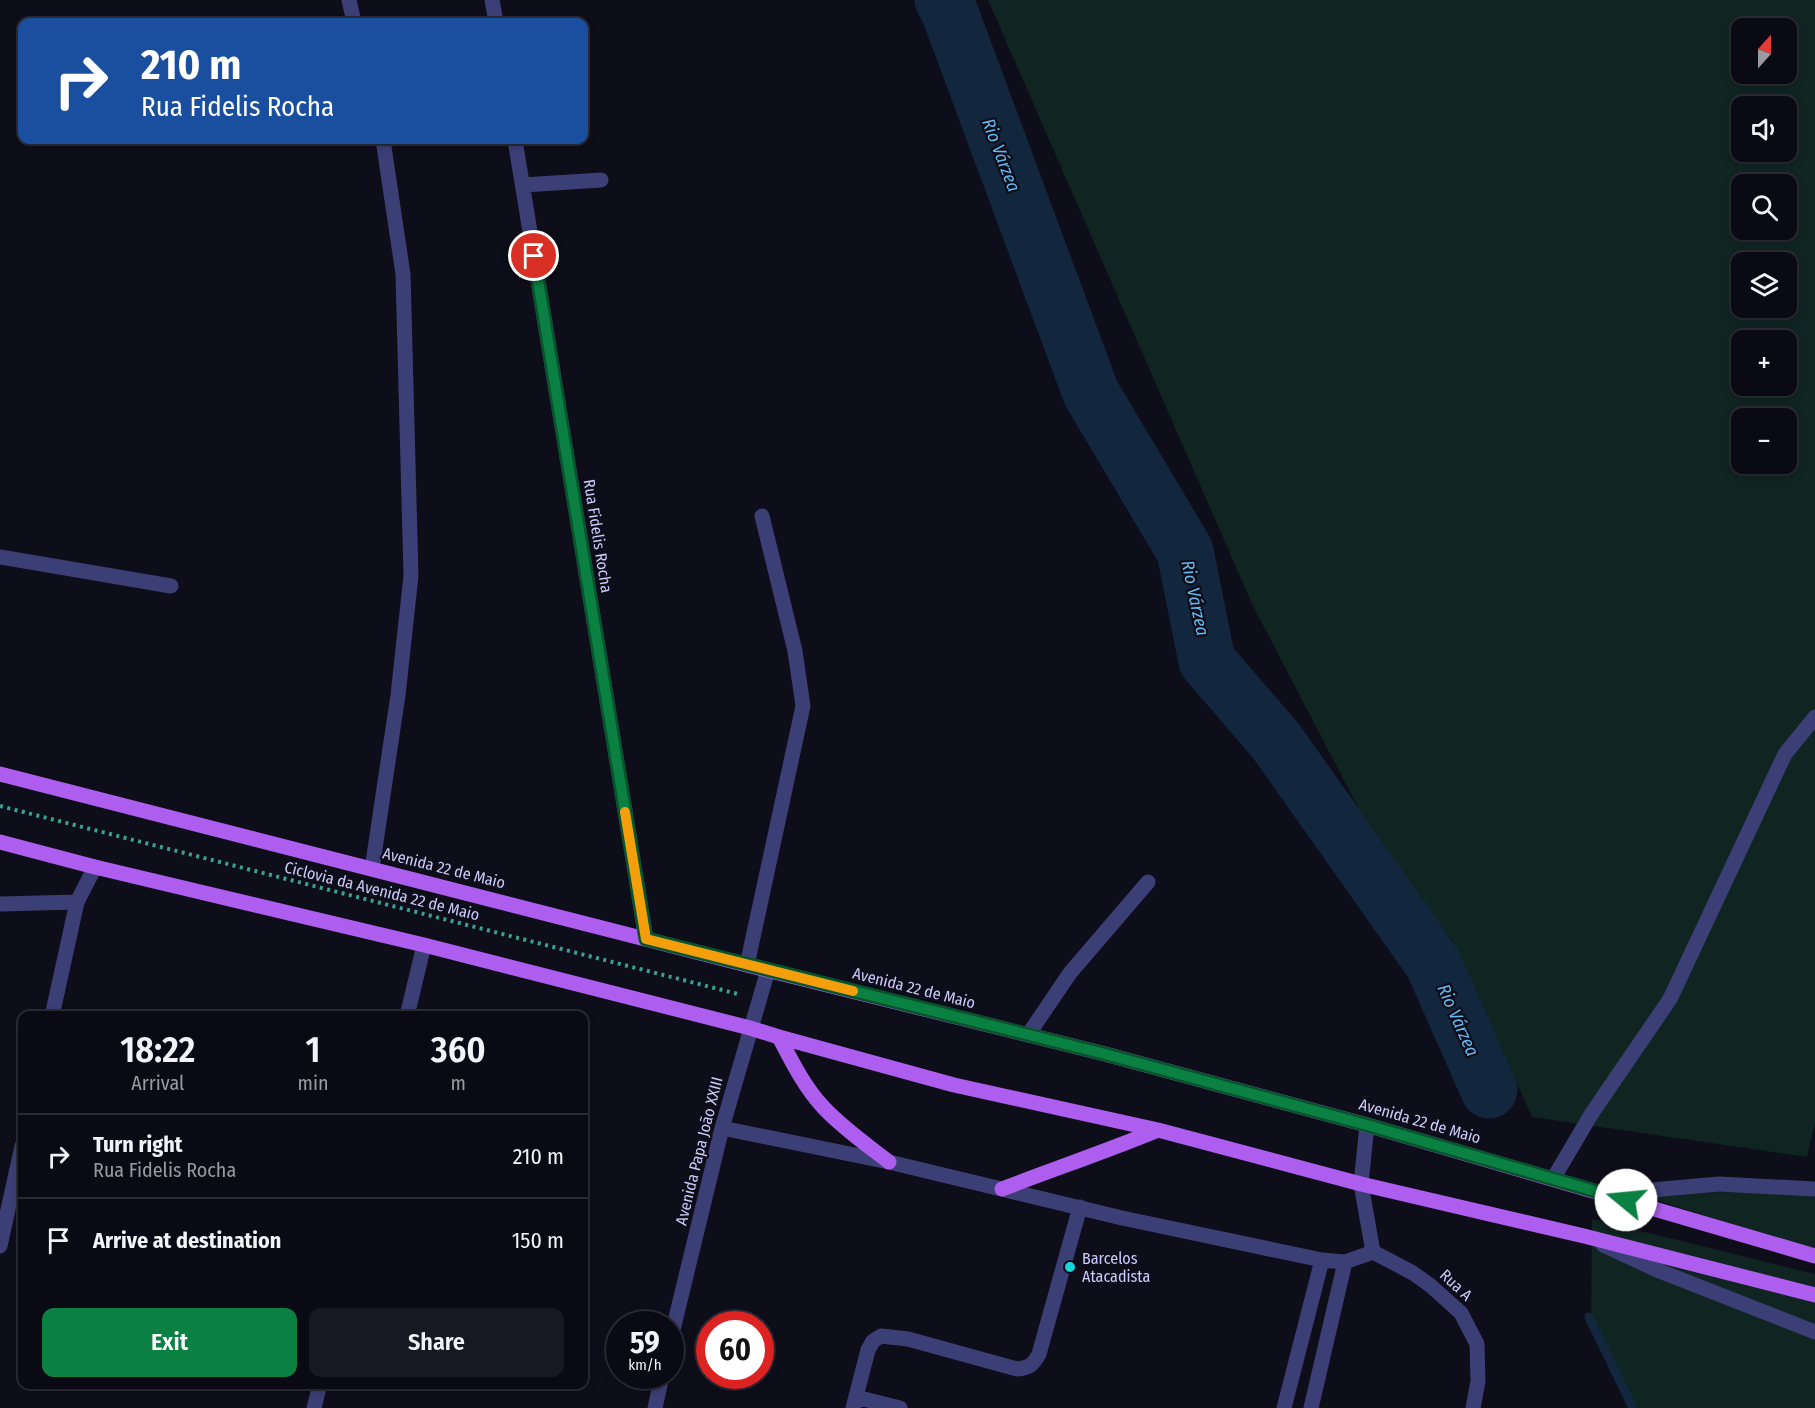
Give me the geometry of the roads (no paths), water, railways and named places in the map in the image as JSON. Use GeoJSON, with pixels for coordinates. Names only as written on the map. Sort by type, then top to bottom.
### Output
{"type":"FeatureCollection","features":[{"type":"Feature","properties":{"kind":"main road","name":"Avenida 22 de Maio"},"geometry":{"type":"LineString","coordinates":[[0,774],[1117,1057],[1367,1125],[1815,1256]]}},
{"type":"Feature","properties":{"kind":"main road"},"geometry":{"type":"LineString","coordinates":[[0,842],[95,867],[424,945],[750,1028],[954,1085],[1158,1131],[1361,1184],[1584,1236],[1815,1296]]}},
{"type":"Feature","properties":{"kind":"main road"},"geometry":{"type":"LineString","coordinates":[[779,1037],[804,1083],[823,1108],[889,1162]]}},
{"type":"Feature","properties":{"kind":"main road"},"geometry":{"type":"LineString","coordinates":[[1002,1189],[1158,1131]]}},
{"type":"Feature","properties":{"kind":"street"},"geometry":{"type":"LineString","coordinates":[[349,0],[353,18]]}},
{"type":"Feature","properties":{"kind":"street"},"geometry":{"type":"LineString","coordinates":[[492,0],[495,18]]}},
{"type":"Feature","properties":{"kind":"street"},"geometry":{"type":"LineString","coordinates":[[372,869],[398,695],[411,576],[403,274],[384,144]]}},
{"type":"Feature","properties":{"kind":"street","name":"Rua Fidelis Rocha"},"geometry":{"type":"LineString","coordinates":[[516,144],[646,939]]}},
{"type":"Feature","properties":{"kind":"street"},"geometry":{"type":"LineString","coordinates":[[523,185],[601,180]]}},
{"type":"Feature","properties":{"kind":"street"},"geometry":{"type":"LineString","coordinates":[[747,965],[803,706],[795,651],[762,516]]}},
{"type":"Feature","properties":{"kind":"street"},"geometry":{"type":"LineString","coordinates":[[0,557],[171,586]]}},
{"type":"Feature","properties":{"kind":"street"},"geometry":{"type":"LineString","coordinates":[[1553,1179],[1592,1113],[1670,999],[1785,754],[1815,717]]}},
{"type":"Feature","properties":{"kind":"street"},"geometry":{"type":"LineString","coordinates":[[53,1011],[77,902],[95,867]]}},
{"type":"Feature","properties":{"kind":"street"},"geometry":{"type":"LineString","coordinates":[[1028,1035],[1070,973],[1148,882]]}},
{"type":"Feature","properties":{"kind":"street"},"geometry":{"type":"LineString","coordinates":[[0,904],[77,902]]}},
{"type":"Feature","properties":{"kind":"street"},"geometry":{"type":"LineString","coordinates":[[408,1011],[424,945]]}},
{"type":"Feature","properties":{"kind":"street","name":"Avenida Papa João XXIII"},"geometry":{"type":"LineString","coordinates":[[678,1311],[722,1128],[768,970]]}},
{"type":"Feature","properties":{"kind":"street"},"geometry":{"type":"LineString","coordinates":[[722,1128],[889,1162],[1122,1218],[1322,1260],[1345,1262],[1373,1252],[1361,1184],[1367,1125]]}},
{"type":"Feature","properties":{"kind":"street"},"geometry":{"type":"LineString","coordinates":[[0,1246],[18,1164]]}},
{"type":"Feature","properties":{"kind":"street"},"geometry":{"type":"LineString","coordinates":[[1607,1194],[1719,1184],[1815,1189]]}},
{"type":"Feature","properties":{"kind":"street"},"geometry":{"type":"LineString","coordinates":[[900,1408],[854,1403],[868,1350],[873,1341],[881,1336],[908,1339],[1017,1369],[1028,1368],[1034,1362],[1039,1354],[1080,1207]]}},
{"type":"Feature","properties":{"kind":"street"},"geometry":{"type":"LineString","coordinates":[[1584,1236],[1657,1270],[1815,1332]]}},
{"type":"Feature","properties":{"kind":"street","name":"Rua A"},"geometry":{"type":"LineString","coordinates":[[1373,1252],[1413,1273],[1461,1313],[1477,1344],[1478,1381],[1473,1408]]}},
{"type":"Feature","properties":{"kind":"street"},"geometry":{"type":"LineString","coordinates":[[1284,1408],[1322,1260]]}},
{"type":"Feature","properties":{"kind":"street"},"geometry":{"type":"LineString","coordinates":[[1311,1408],[1345,1262]]}},
{"type":"Feature","properties":{"kind":"street"},"geometry":{"type":"LineString","coordinates":[[314,1408],[319,1389]]}},
{"type":"Feature","properties":{"kind":"street"},"geometry":{"type":"LineString","coordinates":[[655,1408],[659,1389]]}},
{"type":"Feature","properties":{"kind":"waterway","name":"Rio Várzea"},"geometry":{"type":"LineString","coordinates":[[943,0],[948,8],[1091,393],[1185,551],[1207,661],[1276,741],[1433,963],[1489,1090]]}},
{"type":"Feature","properties":{"kind":"waterway","name":"Rio Várzea"},"geometry":{"type":"LineString","coordinates":[[1589,1317],[1633,1408]]}},
{"type":"Feature","properties":{"kind":"place","name":"Barcelos Atacadista"},"geometry":{"type":"Point","coordinates":[1070,1267]}}]}
